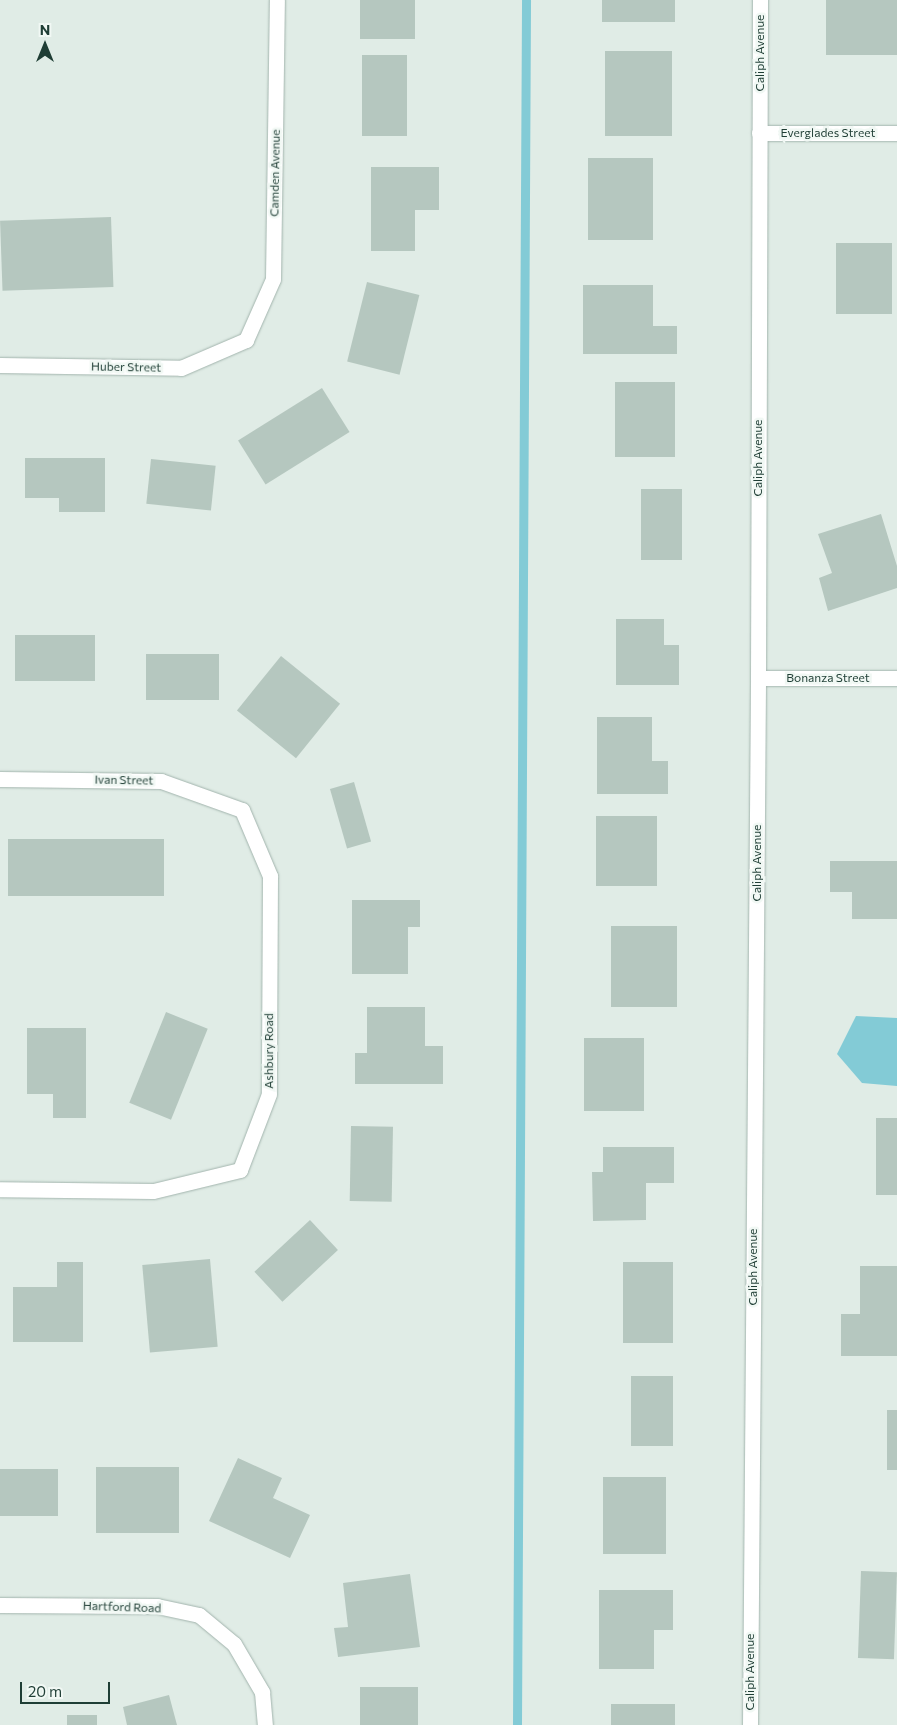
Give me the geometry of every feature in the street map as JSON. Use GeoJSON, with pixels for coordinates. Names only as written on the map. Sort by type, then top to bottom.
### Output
{"type":"FeatureCollection","features":[{"type":"Feature","properties":{"kind":"street","name":"Camden Avenue"},"geometry":{"type":"LineString","coordinates":[[246,340],[273,280],[277,0]]}},
{"type":"Feature","properties":{"kind":"street","name":"Caliph Avenue"},"geometry":{"type":"LineString","coordinates":[[750,1725],[758,678],[760,0]]}},
{"type":"Feature","properties":{"kind":"street","name":"Everglades Street"},"geometry":{"type":"LineString","coordinates":[[759,134],[897,133]]}},
{"type":"Feature","properties":{"kind":"street","name":"Huber Street"},"geometry":{"type":"LineString","coordinates":[[0,365],[181,368],[246,340]]}},
{"type":"Feature","properties":{"kind":"street","name":"Bonanza Street"},"geometry":{"type":"LineString","coordinates":[[758,678],[897,678]]}},
{"type":"Feature","properties":{"kind":"street","name":"Ivan Street"},"geometry":{"type":"LineString","coordinates":[[0,779],[161,781],[242,810]]}},
{"type":"Feature","properties":{"kind":"street","name":"Ashbury Road"},"geometry":{"type":"LineString","coordinates":[[0,1189],[153,1191],[240,1170],[269,1094],[270,876],[242,810]]}},
{"type":"Feature","properties":{"kind":"street","name":"Hartford Road"},"geometry":{"type":"LineString","coordinates":[[0,1605],[157,1606],[199,1615],[234,1644],[262,1692],[265,1725]]}},
{"type":"Feature","properties":{"kind":"water"},"geometry":{"type":"Polygon","coordinates":[[[856,1016],[897,1018],[897,1086],[862,1083],[837,1054],[856,1016]]]}},
{"type":"Feature","properties":{"kind":"building"},"geometry":{"type":"Polygon","coordinates":[[[360,0],[415,0],[415,39],[360,39],[360,0]]]}},
{"type":"Feature","properties":{"kind":"building"},"geometry":{"type":"Polygon","coordinates":[[[602,0],[675,0],[675,22],[602,22],[602,0]]]}},
{"type":"Feature","properties":{"kind":"building"},"geometry":{"type":"Polygon","coordinates":[[[826,0],[897,0],[897,55],[826,55],[826,0]]]}},
{"type":"Feature","properties":{"kind":"building"},"geometry":{"type":"Polygon","coordinates":[[[605,51],[672,51],[672,136],[605,136],[605,51]]]}},
{"type":"Feature","properties":{"kind":"building"},"geometry":{"type":"Polygon","coordinates":[[[362,55],[407,55],[407,136],[362,136],[362,55]]]}},
{"type":"Feature","properties":{"kind":"building"},"geometry":{"type":"Polygon","coordinates":[[[588,158],[653,158],[653,240],[588,240],[588,158]]]}},
{"type":"Feature","properties":{"kind":"building"},"geometry":{"type":"Polygon","coordinates":[[[371,167],[439,167],[439,210],[415,210],[415,251],[371,251],[371,167]]]}},
{"type":"Feature","properties":{"kind":"building"},"geometry":{"type":"Polygon","coordinates":[[[111,217],[113,287],[3,291],[0,221],[111,217]]]}},
{"type":"Feature","properties":{"kind":"building"},"geometry":{"type":"Polygon","coordinates":[[[836,243],[892,243],[892,314],[836,314],[836,243]]]}},
{"type":"Feature","properties":{"kind":"building"},"geometry":{"type":"Polygon","coordinates":[[[367,282],[419,295],[400,375],[347,362],[367,282]]]}},
{"type":"Feature","properties":{"kind":"building"},"geometry":{"type":"Polygon","coordinates":[[[583,285],[653,285],[653,326],[677,326],[677,354],[583,354],[583,285]]]}},
{"type":"Feature","properties":{"kind":"building"},"geometry":{"type":"Polygon","coordinates":[[[615,382],[675,382],[675,457],[615,457],[615,382]]]}},
{"type":"Feature","properties":{"kind":"building"},"geometry":{"type":"Polygon","coordinates":[[[322,388],[350,432],[266,485],[238,440],[322,388]]]}},
{"type":"Feature","properties":{"kind":"building"},"geometry":{"type":"Polygon","coordinates":[[[25,458],[105,458],[105,512],[59,512],[59,498],[25,498],[25,458]]]}},
{"type":"Feature","properties":{"kind":"building"},"geometry":{"type":"Polygon","coordinates":[[[151,459],[216,466],[211,511],[146,504],[151,459]]]}},
{"type":"Feature","properties":{"kind":"building"},"geometry":{"type":"Polygon","coordinates":[[[641,489],[682,489],[682,560],[641,560],[641,489]]]}},
{"type":"Feature","properties":{"kind":"building"},"geometry":{"type":"Polygon","coordinates":[[[881,514],[897,566],[897,588],[828,611],[819,578],[832,573],[818,534],[881,514]]]}},
{"type":"Feature","properties":{"kind":"building"},"geometry":{"type":"Polygon","coordinates":[[[616,619],[664,619],[664,645],[679,645],[679,685],[616,685],[616,619]]]}},
{"type":"Feature","properties":{"kind":"building"},"geometry":{"type":"Polygon","coordinates":[[[15,635],[95,635],[95,681],[15,681],[15,635]]]}},
{"type":"Feature","properties":{"kind":"building"},"geometry":{"type":"Polygon","coordinates":[[[146,654],[219,654],[219,700],[146,700],[146,654]]]}},
{"type":"Feature","properties":{"kind":"building"},"geometry":{"type":"Polygon","coordinates":[[[281,656],[340,704],[296,758],[237,710],[281,656]]]}},
{"type":"Feature","properties":{"kind":"building"},"geometry":{"type":"Polygon","coordinates":[[[597,717],[652,717],[652,761],[668,761],[668,794],[597,794],[597,717]]]}},
{"type":"Feature","properties":{"kind":"building"},"geometry":{"type":"Polygon","coordinates":[[[354,782],[371,842],[347,848],[330,789],[354,782]]]}},
{"type":"Feature","properties":{"kind":"building"},"geometry":{"type":"Polygon","coordinates":[[[596,816],[657,816],[657,886],[596,886],[596,816]]]}},
{"type":"Feature","properties":{"kind":"building"},"geometry":{"type":"Polygon","coordinates":[[[8,839],[164,839],[164,896],[8,896],[8,839]]]}},
{"type":"Feature","properties":{"kind":"building"},"geometry":{"type":"Polygon","coordinates":[[[830,861],[897,861],[897,919],[852,919],[852,892],[830,892],[830,861]]]}},
{"type":"Feature","properties":{"kind":"building"},"geometry":{"type":"Polygon","coordinates":[[[352,900],[420,900],[420,927],[408,927],[408,974],[352,974],[352,900]]]}},
{"type":"Feature","properties":{"kind":"building"},"geometry":{"type":"Polygon","coordinates":[[[611,926],[677,926],[677,1007],[611,1007],[611,926]]]}},
{"type":"Feature","properties":{"kind":"building"},"geometry":{"type":"Polygon","coordinates":[[[367,1007],[425,1007],[425,1046],[443,1046],[443,1084],[355,1084],[355,1053],[367,1053],[367,1007]]]}},
{"type":"Feature","properties":{"kind":"building"},"geometry":{"type":"Polygon","coordinates":[[[166,1012],[208,1029],[171,1120],[129,1103],[166,1012]]]}},
{"type":"Feature","properties":{"kind":"building"},"geometry":{"type":"Polygon","coordinates":[[[27,1028],[86,1028],[86,1118],[53,1118],[53,1094],[27,1094],[27,1028]]]}},
{"type":"Feature","properties":{"kind":"building"},"geometry":{"type":"Polygon","coordinates":[[[584,1038],[644,1038],[644,1111],[584,1111],[584,1038]]]}},
{"type":"Feature","properties":{"kind":"building"},"geometry":{"type":"Polygon","coordinates":[[[876,1118],[897,1118],[897,1195],[876,1195],[876,1118]]]}},
{"type":"Feature","properties":{"kind":"building"},"geometry":{"type":"Polygon","coordinates":[[[351,1126],[393,1127],[392,1202],[350,1201],[351,1126]]]}},
{"type":"Feature","properties":{"kind":"building"},"geometry":{"type":"Polygon","coordinates":[[[603,1147],[674,1147],[674,1183],[646,1183],[646,1220],[593,1221],[592,1172],[603,1172],[603,1147]]]}},
{"type":"Feature","properties":{"kind":"building"},"geometry":{"type":"Polygon","coordinates":[[[310,1220],[338,1250],[282,1302],[254,1272],[310,1220]]]}},
{"type":"Feature","properties":{"kind":"building"},"geometry":{"type":"Polygon","coordinates":[[[210,1259],[218,1347],[150,1353],[142,1265],[210,1259]]]}},
{"type":"Feature","properties":{"kind":"building"},"geometry":{"type":"Polygon","coordinates":[[[57,1262],[83,1262],[83,1342],[13,1342],[13,1287],[57,1287],[57,1262]]]}},
{"type":"Feature","properties":{"kind":"building"},"geometry":{"type":"Polygon","coordinates":[[[623,1262],[673,1262],[673,1343],[623,1343],[623,1262]]]}},
{"type":"Feature","properties":{"kind":"building"},"geometry":{"type":"Polygon","coordinates":[[[860,1266],[897,1266],[897,1356],[841,1356],[841,1314],[860,1314],[860,1266]]]}},
{"type":"Feature","properties":{"kind":"building"},"geometry":{"type":"Polygon","coordinates":[[[631,1376],[673,1376],[673,1446],[631,1446],[631,1376]]]}},
{"type":"Feature","properties":{"kind":"building"},"geometry":{"type":"Polygon","coordinates":[[[887,1410],[897,1410],[897,1470],[887,1470],[887,1410]]]}},
{"type":"Feature","properties":{"kind":"building"},"geometry":{"type":"Polygon","coordinates":[[[238,1458],[282,1478],[273,1498],[310,1515],[290,1558],[209,1521],[238,1458]]]}},
{"type":"Feature","properties":{"kind":"building"},"geometry":{"type":"Polygon","coordinates":[[[96,1467],[179,1467],[179,1533],[96,1533],[96,1467]]]}},
{"type":"Feature","properties":{"kind":"building"},"geometry":{"type":"Polygon","coordinates":[[[0,1469],[58,1469],[58,1516],[0,1516],[0,1469]]]}},
{"type":"Feature","properties":{"kind":"building"},"geometry":{"type":"Polygon","coordinates":[[[603,1477],[666,1477],[666,1554],[603,1554],[603,1477]]]}},
{"type":"Feature","properties":{"kind":"building"},"geometry":{"type":"Polygon","coordinates":[[[861,1571],[897,1572],[894,1659],[858,1658],[861,1571]]]}},
{"type":"Feature","properties":{"kind":"building"},"geometry":{"type":"Polygon","coordinates":[[[410,1574],[420,1647],[338,1657],[334,1628],[348,1627],[343,1583],[410,1574]]]}},
{"type":"Feature","properties":{"kind":"building"},"geometry":{"type":"Polygon","coordinates":[[[599,1590],[673,1590],[673,1630],[654,1630],[654,1669],[599,1669],[599,1590]]]}},
{"type":"Feature","properties":{"kind":"building"},"geometry":{"type":"Polygon","coordinates":[[[360,1687],[418,1687],[418,1725],[360,1725],[360,1687]]]}},
{"type":"Feature","properties":{"kind":"building"},"geometry":{"type":"Polygon","coordinates":[[[169,1695],[177,1725],[127,1725],[123,1707],[169,1695]]]}},
{"type":"Feature","properties":{"kind":"building"},"geometry":{"type":"Polygon","coordinates":[[[611,1704],[675,1704],[675,1725],[611,1725],[611,1704]]]}},
{"type":"Feature","properties":{"kind":"building"},"geometry":{"type":"Polygon","coordinates":[[[67,1715],[97,1715],[97,1725],[67,1725],[67,1715]]]}},
{"type":"Feature","properties":{"kind":"waterway"},"geometry":{"type":"LineString","coordinates":[[517,1725],[526,0]]}}]}
